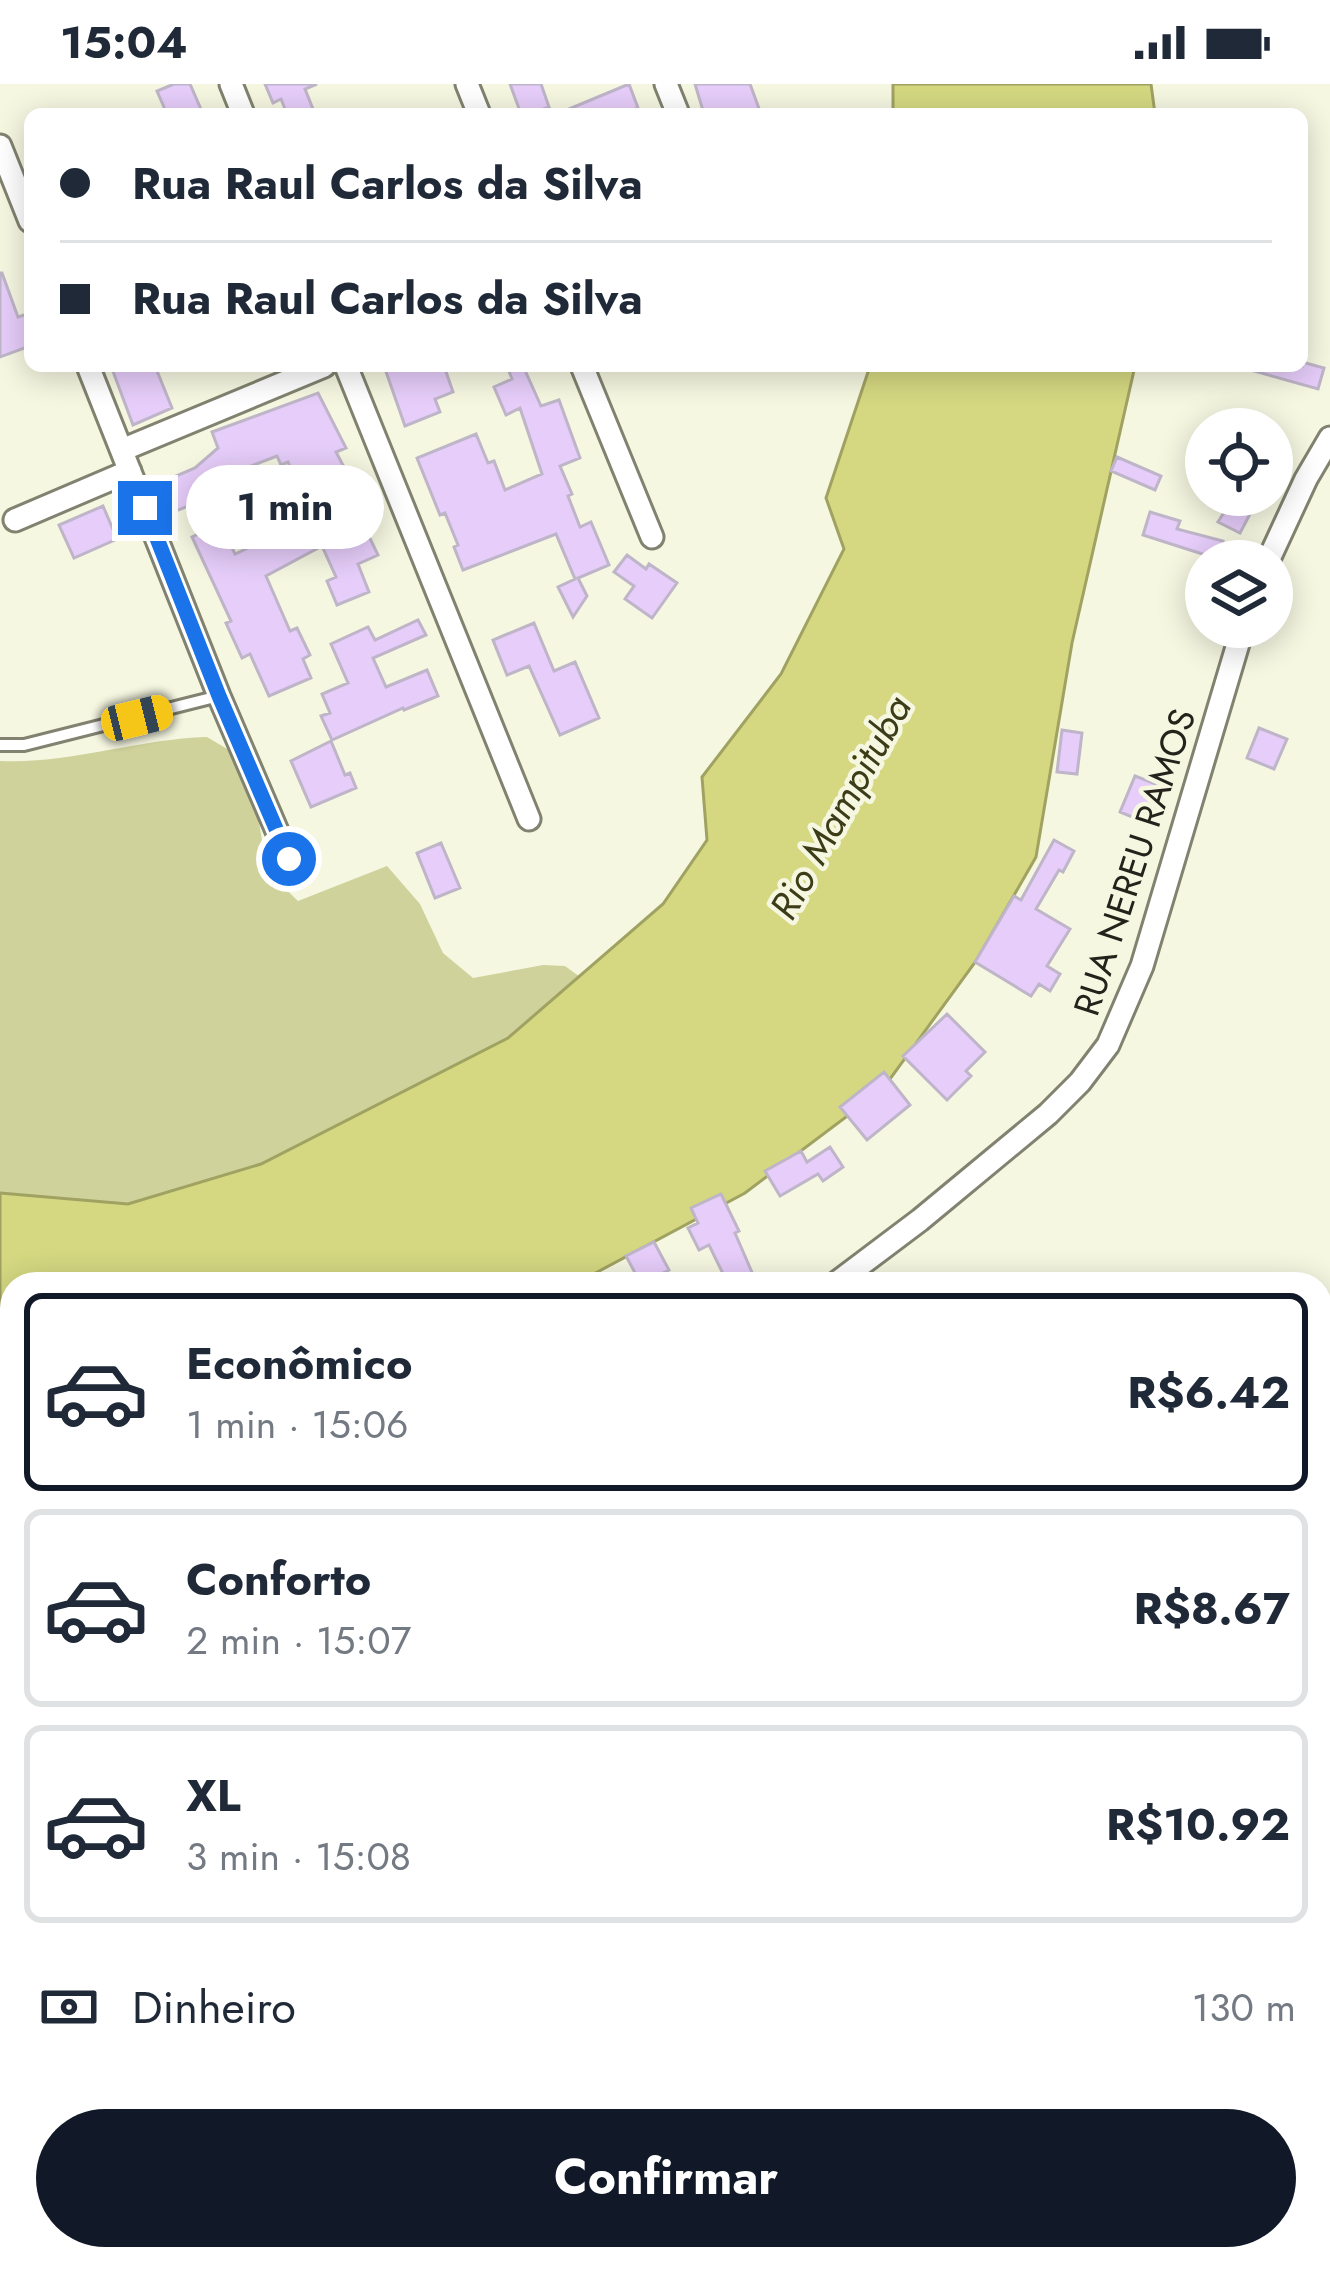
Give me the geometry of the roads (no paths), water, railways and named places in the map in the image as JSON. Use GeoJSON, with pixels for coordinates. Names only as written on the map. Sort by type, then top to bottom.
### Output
{"type":"FeatureCollection","features":[{"type":"Feature","properties":{"kind":"street"},"geometry":{"type":"LineString","coordinates":[[0,146],[24,206]]}},
{"type":"Feature","properties":{"kind":"street"},"geometry":{"type":"LineString","coordinates":[[90,372],[289,859]]}},
{"type":"Feature","properties":{"kind":"street"},"geometry":{"type":"LineString","coordinates":[[15,520],[126,460],[311,372]]}},
{"type":"Feature","properties":{"kind":"street"},"geometry":{"type":"LineString","coordinates":[[348,372],[530,819]]}},
{"type":"Feature","properties":{"kind":"street"},"geometry":{"type":"LineString","coordinates":[[584,372],[652,537]]}},
{"type":"Feature","properties":{"kind":"street"},"geometry":{"type":"LineString","coordinates":[[1278,540],[1330,438]]}},
{"type":"Feature","properties":{"kind":"street","name":"RUA NEREU RAMOS"},"geometry":{"type":"LineString","coordinates":[[851,1272],[1048,1114],[1108,1045],[1142,966],[1238,648]]}},
{"type":"Feature","properties":{"kind":"lane"},"geometry":{"type":"LineString","coordinates":[[0,745],[24,745],[219,696]]}},
{"type":"Feature","properties":{"kind":"water"},"geometry":{"type":"Polygon","coordinates":[[[893,84],[1151,84],[1154,108],[893,108],[893,84]]]}},
{"type":"Feature","properties":{"kind":"water","name":"Rio Mampituba"},"geometry":{"type":"Polygon","coordinates":[[[868,372],[1134,372],[1072,643],[1036,857],[976,961],[882,1090],[745,1193],[597,1272],[0,1272],[0,1193],[128,1204],[261,1164],[508,1038],[663,904],[707,840],[702,777],[781,674],[844,549],[826,498],[868,372]]]}}]}
